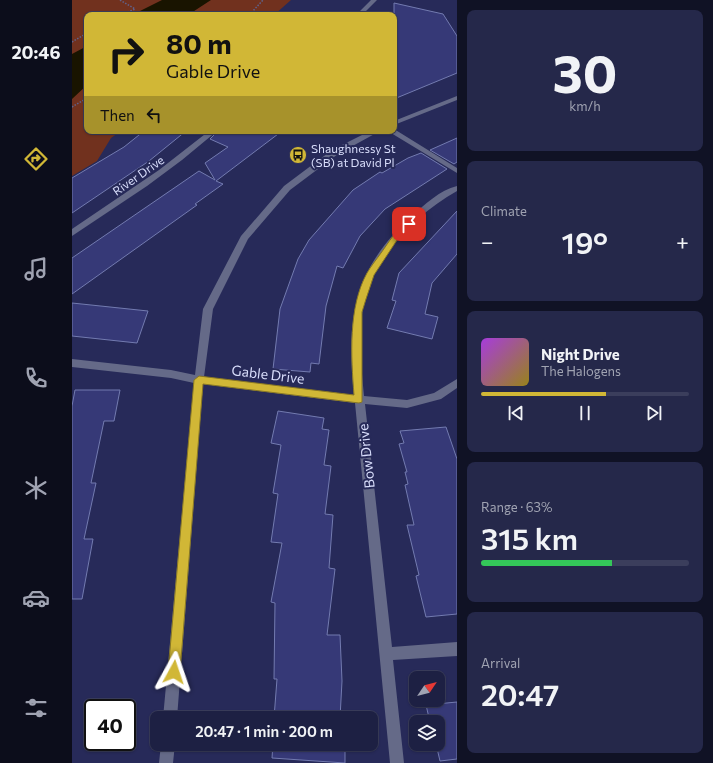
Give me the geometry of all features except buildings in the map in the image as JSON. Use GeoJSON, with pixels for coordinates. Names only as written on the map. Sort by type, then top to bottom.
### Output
{"type":"FeatureCollection","features":[{"type":"Feature","properties":{"kind":"street"},"geometry":{"type":"LineString","coordinates":[[362,12],[374,0]]}},
{"type":"Feature","properties":{"kind":"street"},"geometry":{"type":"LineString","coordinates":[[397,122],[457,98]]}},
{"type":"Feature","properties":{"kind":"street"},"geometry":{"type":"LineString","coordinates":[[397,133],[457,171]]}},
{"type":"Feature","properties":{"kind":"street","name":"River Drive"},"geometry":{"type":"LineString","coordinates":[[72,233],[149,182],[209,134]]}},
{"type":"Feature","properties":{"kind":"street"},"geometry":{"type":"LineString","coordinates":[[171,711],[199,380],[208,309],[244,238],[287,188],[335,152],[370,134]]}},
{"type":"Feature","properties":{"kind":"street","name":"Bow Drive"},"geometry":{"type":"LineString","coordinates":[[397,763],[387,654],[357,377],[358,312],[370,274],[398,233],[439,198],[457,188]]}},
{"type":"Feature","properties":{"kind":"street","name":"Gable Drive"},"geometry":{"type":"LineString","coordinates":[[72,363],[171,374],[199,380],[408,404],[437,396],[457,383]]}},
{"type":"Feature","properties":{"kind":"street"},"geometry":{"type":"LineString","coordinates":[[387,654],[457,650]]}},
{"type":"Feature","properties":{"kind":"street"},"geometry":{"type":"LineString","coordinates":[[166,763],[167,751]]}},
{"type":"Feature","properties":{"kind":"path"},"geometry":{"type":"LineString","coordinates":[[120,0],[135,9],[128,12]]}},
{"type":"Feature","properties":{"kind":"path"},"geometry":{"type":"LineString","coordinates":[[252,12],[263,0]]}},
{"type":"Feature","properties":{"kind":"path"},"geometry":{"type":"LineString","coordinates":[[72,42],[84,35]]}},
{"type":"Feature","properties":{"kind":"path"},"geometry":{"type":"LineString","coordinates":[[72,107],[84,100]]}},
{"type":"Feature","properties":{"kind":"shaded area"},"geometry":{"type":"Polygon","coordinates":[[[72,0],[291,0],[277,12],[84,12],[84,134],[117,134],[111,138],[97,161],[72,176],[72,0]]]}},
{"type":"Feature","properties":{"kind":"shaded area"},"geometry":{"type":"Polygon","coordinates":[[[162,0],[211,0],[193,12],[138,12],[162,0]]]}},
{"type":"Feature","properties":{"kind":"shaded area"},"geometry":{"type":"Polygon","coordinates":[[[84,48],[84,88],[72,99],[72,54],[84,48]]]}},
{"type":"Feature","properties":{"kind":"place","name":"Shaughnessy St (SB) at David Pl"},"geometry":{"type":"Point","coordinates":[298,155]}},
{"type":"Feature","properties":{"kind":"route"},"geometry":{"type":"LineString","coordinates":[[174,672],[199,380],[359,399],[357,377],[358,312],[361,299],[370,274],[398,233],[409,224]]}}]}
